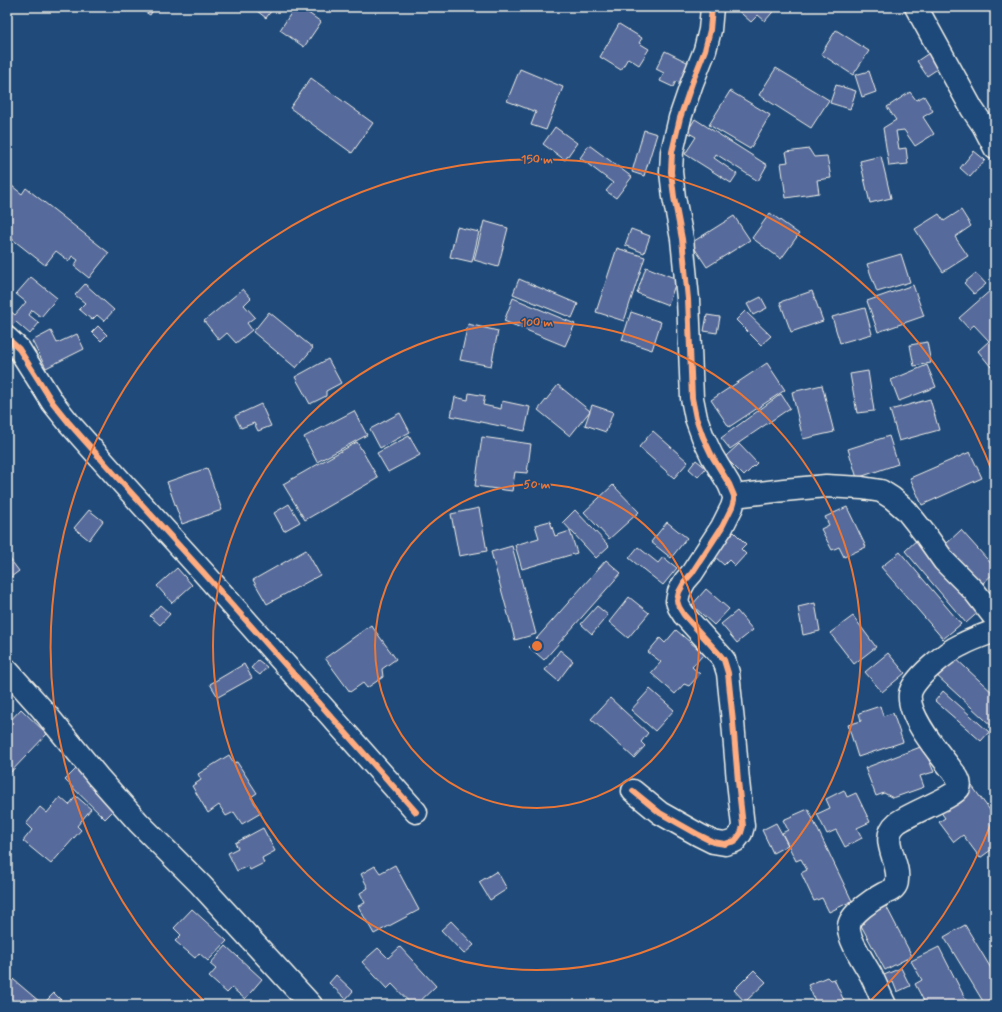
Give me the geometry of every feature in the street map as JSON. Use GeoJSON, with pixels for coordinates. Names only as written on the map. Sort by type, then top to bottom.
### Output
{"type":"FeatureCollection","features":[{"type":"Feature","properties":{"kind":"street"},"geometry":{"type":"LineString","coordinates":[[633,792],[660,813],[713,842],[725,844],[735,841],[741,833],[743,826],[728,673],[724,660],[684,615],[677,601],[679,592],[685,581],[696,567],[734,504],[734,496],[727,480],[712,456],[703,437],[696,418],[692,398],[688,299],[682,239],[671,172],[672,152],[680,118],[705,50],[710,30],[712,7]]}},
{"type":"Feature","properties":{"kind":"street"},"geometry":{"type":"LineString","coordinates":[[916,7],[995,148]]}},
{"type":"Feature","properties":{"kind":"street"},"geometry":{"type":"LineString","coordinates":[[7,338],[19,349],[53,403],[69,423],[416,812]]}},
{"type":"Feature","properties":{"kind":"street"},"geometry":{"type":"LineString","coordinates":[[734,496],[826,486],[862,488],[881,491],[906,510],[944,561],[974,591],[995,618]]}},
{"type":"Feature","properties":{"kind":"street"},"geometry":{"type":"LineString","coordinates":[[885,1005],[871,975],[857,951],[850,935],[849,924],[856,914],[865,906],[893,889],[895,886],[898,876],[889,840],[890,832],[893,826],[907,816],[948,796],[960,788],[957,777],[925,734],[916,717],[911,702],[910,693],[922,675],[936,662],[960,645],[995,631]]}},
{"type":"Feature","properties":{"kind":"street"},"geometry":{"type":"LineString","coordinates":[[7,670],[139,823],[200,884],[311,1005]]}},
{"type":"Feature","properties":{"kind":"building"},"geometry":{"type":"Polygon","coordinates":[[[137,7],[155,7],[150,15],[137,7]]]}},
{"type":"Feature","properties":{"kind":"building"},"geometry":{"type":"Polygon","coordinates":[[[252,7],[274,7],[266,18],[252,7]]]}},
{"type":"Feature","properties":{"kind":"building"},"geometry":{"type":"Polygon","coordinates":[[[295,7],[300,7],[321,22],[304,47],[280,30],[295,7]]]}},
{"type":"Feature","properties":{"kind":"building"},"geometry":{"type":"Polygon","coordinates":[[[734,7],[777,7],[765,21],[758,15],[751,22],[734,7]]]}},
{"type":"Feature","properties":{"kind":"building"},"geometry":{"type":"Polygon","coordinates":[[[619,24],[642,38],[639,43],[649,49],[639,65],[628,58],[621,70],[600,57],[619,24]]]}},
{"type":"Feature","properties":{"kind":"building"},"geometry":{"type":"Polygon","coordinates":[[[836,30],[869,51],[853,75],[821,54],[836,30]]]}},
{"type":"Feature","properties":{"kind":"building"},"geometry":{"type":"Polygon","coordinates":[[[665,51],[691,64],[682,84],[676,81],[673,87],[660,81],[664,73],[656,69],[665,51]]]}},
{"type":"Feature","properties":{"kind":"building"},"geometry":{"type":"Polygon","coordinates":[[[932,51],[942,66],[927,76],[917,61],[932,51]]]}},
{"type":"Feature","properties":{"kind":"building"},"geometry":{"type":"Polygon","coordinates":[[[776,68],[829,100],[811,128],[759,95],[776,68]]]}},
{"type":"Feature","properties":{"kind":"building"},"geometry":{"type":"Polygon","coordinates":[[[520,69],[563,87],[546,130],[531,125],[536,112],[507,101],[520,69]]]}},
{"type":"Feature","properties":{"kind":"building"},"geometry":{"type":"Polygon","coordinates":[[[869,71],[876,92],[862,97],[855,75],[869,71]]]}},
{"type":"Feature","properties":{"kind":"building"},"geometry":{"type":"Polygon","coordinates":[[[311,78],[373,123],[352,153],[290,108],[311,78]]]}},
{"type":"Feature","properties":{"kind":"building"},"geometry":{"type":"Polygon","coordinates":[[[836,85],[856,91],[850,109],[830,103],[836,85]]]}},
{"type":"Feature","properties":{"kind":"building"},"geometry":{"type":"Polygon","coordinates":[[[730,91],[770,115],[750,149],[709,125],[730,91]]]}},
{"type":"Feature","properties":{"kind":"building"},"geometry":{"type":"Polygon","coordinates":[[[910,92],[916,100],[924,96],[933,111],[923,117],[934,134],[915,146],[904,130],[896,131],[899,149],[906,148],[908,164],[889,166],[883,128],[896,120],[887,107],[910,92]]]}},
{"type":"Feature","properties":{"kind":"building"},"geometry":{"type":"Polygon","coordinates":[[[695,119],[767,165],[758,181],[716,154],[714,158],[737,174],[731,183],[685,154],[696,137],[687,132],[695,119]]]}},
{"type":"Feature","properties":{"kind":"building"},"geometry":{"type":"Polygon","coordinates":[[[555,127],[577,143],[565,160],[543,144],[555,127]]]}},
{"type":"Feature","properties":{"kind":"building"},"geometry":{"type":"Polygon","coordinates":[[[644,130],[657,134],[644,176],[632,172],[644,130]]]}},
{"type":"Feature","properties":{"kind":"building"},"geometry":{"type":"Polygon","coordinates":[[[589,145],[632,177],[616,198],[606,191],[613,183],[580,158],[589,145]]]}},
{"type":"Feature","properties":{"kind":"building"},"geometry":{"type":"Polygon","coordinates":[[[809,149],[814,157],[827,156],[831,178],[817,180],[819,193],[786,198],[781,163],[788,162],[786,152],[809,149]]]}},
{"type":"Feature","properties":{"kind":"building"},"geometry":{"type":"Polygon","coordinates":[[[974,151],[985,160],[970,177],[960,168],[974,151]]]}},
{"type":"Feature","properties":{"kind":"building"},"geometry":{"type":"Polygon","coordinates":[[[881,156],[891,198],[870,203],[860,161],[881,156]]]}},
{"type":"Feature","properties":{"kind":"building"},"geometry":{"type":"Polygon","coordinates":[[[7,182],[22,194],[26,188],[109,253],[89,278],[74,266],[78,260],[72,256],[69,261],[56,251],[45,265],[7,235],[7,182]]]}},
{"type":"Feature","properties":{"kind":"building"},"geometry":{"type":"Polygon","coordinates":[[[961,210],[971,226],[955,237],[968,256],[943,272],[915,229],[939,214],[944,221],[961,210]]]}},
{"type":"Feature","properties":{"kind":"building"},"geometry":{"type":"Polygon","coordinates":[[[770,213],[799,234],[781,259],[752,238],[770,213]]]}},
{"type":"Feature","properties":{"kind":"building"},"geometry":{"type":"Polygon","coordinates":[[[734,216],[750,240],[707,267],[691,243],[734,216]]]}},
{"type":"Feature","properties":{"kind":"building"},"geometry":{"type":"Polygon","coordinates":[[[484,221],[508,228],[498,267],[474,260],[484,221]]]}},
{"type":"Feature","properties":{"kind":"building"},"geometry":{"type":"Polygon","coordinates":[[[457,227],[479,232],[472,262],[450,257],[457,227]]]}},
{"type":"Feature","properties":{"kind":"building"},"geometry":{"type":"Polygon","coordinates":[[[631,229],[650,236],[644,253],[625,245],[631,229]]]}},
{"type":"Feature","properties":{"kind":"building"},"geometry":{"type":"Polygon","coordinates":[[[617,248],[645,257],[624,321],[596,312],[617,248]]]}},
{"type":"Feature","properties":{"kind":"building"},"geometry":{"type":"Polygon","coordinates":[[[901,254],[910,282],[877,292],[867,264],[901,254]]]}},
{"type":"Feature","properties":{"kind":"building"},"geometry":{"type":"Polygon","coordinates":[[[646,267],[677,279],[668,305],[637,293],[646,267]]]}},
{"type":"Feature","properties":{"kind":"building"},"geometry":{"type":"Polygon","coordinates":[[[976,273],[986,284],[974,294],[964,283],[976,273]]]}},
{"type":"Feature","properties":{"kind":"building"},"geometry":{"type":"Polygon","coordinates":[[[31,277],[57,298],[41,317],[32,310],[29,315],[39,323],[30,334],[16,322],[12,326],[7,322],[7,313],[9,310],[15,315],[26,302],[16,294],[31,277]]]}},
{"type":"Feature","properties":{"kind":"building"},"geometry":{"type":"Polygon","coordinates":[[[519,279],[578,304],[572,318],[513,294],[519,279]]]}},
{"type":"Feature","properties":{"kind":"building"},"geometry":{"type":"Polygon","coordinates":[[[85,284],[114,310],[104,321],[97,315],[92,320],[79,309],[85,303],[75,295],[85,284]]]}},
{"type":"Feature","properties":{"kind":"building"},"geometry":{"type":"Polygon","coordinates":[[[913,285],[924,316],[878,332],[867,301],[913,285]]]}},
{"type":"Feature","properties":{"kind":"building"},"geometry":{"type":"Polygon","coordinates":[[[243,289],[251,298],[244,305],[255,317],[247,323],[252,330],[236,343],[227,333],[219,340],[204,321],[243,289]]]}},
{"type":"Feature","properties":{"kind":"building"},"geometry":{"type":"Polygon","coordinates":[[[992,289],[995,292],[995,364],[991,367],[978,351],[989,341],[974,325],[969,329],[959,318],[992,289]]]}},
{"type":"Feature","properties":{"kind":"building"},"geometry":{"type":"Polygon","coordinates":[[[812,291],[823,321],[791,332],[780,302],[812,291]]]}},
{"type":"Feature","properties":{"kind":"building"},"geometry":{"type":"Polygon","coordinates":[[[761,297],[767,308],[753,315],[747,304],[761,297]]]}},
{"type":"Feature","properties":{"kind":"building"},"geometry":{"type":"Polygon","coordinates":[[[513,298],[575,324],[565,346],[504,321],[513,298]]]}},
{"type":"Feature","properties":{"kind":"building"},"geometry":{"type":"Polygon","coordinates":[[[865,308],[872,334],[840,343],[832,317],[865,308]]]}},
{"type":"Feature","properties":{"kind":"building"},"geometry":{"type":"Polygon","coordinates":[[[745,311],[771,336],[761,345],[736,320],[745,311]]]}},
{"type":"Feature","properties":{"kind":"building"},"geometry":{"type":"Polygon","coordinates":[[[269,312],[313,348],[296,368],[253,332],[269,312]]]}},
{"type":"Feature","properties":{"kind":"building"},"geometry":{"type":"Polygon","coordinates":[[[631,312],[661,322],[652,350],[622,340],[631,312]]]}},
{"type":"Feature","properties":{"kind":"building"},"geometry":{"type":"Polygon","coordinates":[[[707,315],[720,317],[717,333],[704,331],[707,315]]]}},
{"type":"Feature","properties":{"kind":"building"},"geometry":{"type":"Polygon","coordinates":[[[468,324],[498,331],[491,366],[460,360],[468,324]]]}},
{"type":"Feature","properties":{"kind":"building"},"geometry":{"type":"Polygon","coordinates":[[[98,326],[107,335],[101,341],[92,332],[98,326]]]}},
{"type":"Feature","properties":{"kind":"building"},"geometry":{"type":"Polygon","coordinates":[[[51,331],[57,343],[77,334],[84,349],[46,368],[32,341],[51,331]]]}},
{"type":"Feature","properties":{"kind":"building"},"geometry":{"type":"Polygon","coordinates":[[[927,342],[931,363],[914,366],[910,345],[927,342]]]}},
{"type":"Feature","properties":{"kind":"building"},"geometry":{"type":"Polygon","coordinates":[[[328,359],[341,383],[326,391],[326,396],[310,404],[295,377],[328,359]]]}},
{"type":"Feature","properties":{"kind":"building"},"geometry":{"type":"Polygon","coordinates":[[[767,363],[785,390],[729,427],[711,400],[767,363]]]}},
{"type":"Feature","properties":{"kind":"building"},"geometry":{"type":"Polygon","coordinates":[[[927,365],[936,387],[899,401],[891,380],[927,365]]]}},
{"type":"Feature","properties":{"kind":"building"},"geometry":{"type":"Polygon","coordinates":[[[868,371],[874,411],[857,413],[850,374],[868,371]]]}},
{"type":"Feature","properties":{"kind":"building"},"geometry":{"type":"Polygon","coordinates":[[[558,385],[590,411],[570,436],[538,410],[558,385]]]}},
{"type":"Feature","properties":{"kind":"building"},"geometry":{"type":"Polygon","coordinates":[[[822,385],[834,432],[803,439],[792,392],[822,385]]]}},
{"type":"Feature","properties":{"kind":"building"},"geometry":{"type":"Polygon","coordinates":[[[469,393],[485,396],[483,405],[501,409],[502,401],[530,407],[525,431],[451,416],[455,397],[468,400],[469,393]]]}},
{"type":"Feature","properties":{"kind":"building"},"geometry":{"type":"Polygon","coordinates":[[[781,394],[790,408],[730,449],[721,438],[781,394]]]}},
{"type":"Feature","properties":{"kind":"building"},"geometry":{"type":"Polygon","coordinates":[[[930,399],[939,430],[899,441],[890,410],[930,399]]]}},
{"type":"Feature","properties":{"kind":"building"},"geometry":{"type":"Polygon","coordinates":[[[261,404],[271,426],[258,431],[254,423],[241,428],[235,416],[261,404]]]}},
{"type":"Feature","properties":{"kind":"building"},"geometry":{"type":"Polygon","coordinates":[[[592,405],[613,412],[606,432],[585,425],[592,405]]]}},
{"type":"Feature","properties":{"kind":"building"},"geometry":{"type":"Polygon","coordinates":[[[354,411],[367,435],[317,462],[304,437],[354,411]]]}},
{"type":"Feature","properties":{"kind":"building"},"geometry":{"type":"Polygon","coordinates":[[[400,413],[410,432],[380,448],[370,429],[400,413]]]}},
{"type":"Feature","properties":{"kind":"building"},"geometry":{"type":"Polygon","coordinates":[[[653,431],[688,462],[674,478],[639,447],[653,431]]]}},
{"type":"Feature","properties":{"kind":"building"},"geometry":{"type":"Polygon","coordinates":[[[409,436],[420,455],[388,472],[377,453],[409,436]]]}},
{"type":"Feature","properties":{"kind":"building"},"geometry":{"type":"Polygon","coordinates":[[[889,436],[898,464],[857,478],[848,449],[889,436]]]}},
{"type":"Feature","properties":{"kind":"building"},"geometry":{"type":"Polygon","coordinates":[[[482,437],[531,444],[527,473],[515,472],[512,491],[475,486],[482,437]]]}},
{"type":"Feature","properties":{"kind":"building"},"geometry":{"type":"Polygon","coordinates":[[[357,442],[378,478],[305,520],[283,484],[357,442]]]}},
{"type":"Feature","properties":{"kind":"building"},"geometry":{"type":"Polygon","coordinates":[[[739,444],[757,463],[744,476],[725,457],[739,444]]]}},
{"type":"Feature","properties":{"kind":"building"},"geometry":{"type":"Polygon","coordinates":[[[970,452],[982,478],[922,505],[910,478],[970,452]]]}},
{"type":"Feature","properties":{"kind":"building"},"geometry":{"type":"Polygon","coordinates":[[[696,460],[706,468],[698,477],[689,469],[696,460]]]}},
{"type":"Feature","properties":{"kind":"building"},"geometry":{"type":"Polygon","coordinates":[[[207,468],[222,510],[182,524],[167,482],[207,468]]]}},
{"type":"Feature","properties":{"kind":"building"},"geometry":{"type":"Polygon","coordinates":[[[613,485],[639,512],[609,539],[584,512],[613,485]]]}},
{"type":"Feature","properties":{"kind":"building"},"geometry":{"type":"Polygon","coordinates":[[[289,504],[300,522],[284,531],[274,513],[289,504]]]}},
{"type":"Feature","properties":{"kind":"building"},"geometry":{"type":"Polygon","coordinates":[[[847,507],[866,547],[844,557],[839,547],[832,550],[821,529],[829,525],[825,517],[847,507]]]}},
{"type":"Feature","properties":{"kind":"building"},"geometry":{"type":"Polygon","coordinates":[[[479,508],[487,551],[459,556],[451,514],[479,508]]]}},
{"type":"Feature","properties":{"kind":"building"},"geometry":{"type":"Polygon","coordinates":[[[89,510],[103,521],[89,540],[74,528],[89,510]]]}},
{"type":"Feature","properties":{"kind":"building"},"geometry":{"type":"Polygon","coordinates":[[[575,510],[609,546],[596,558],[563,522],[575,510]]]}},
{"type":"Feature","properties":{"kind":"building"},"geometry":{"type":"Polygon","coordinates":[[[550,521],[555,536],[570,531],[577,553],[522,569],[515,545],[539,538],[535,525],[550,521]]]}},
{"type":"Feature","properties":{"kind":"building"},"geometry":{"type":"Polygon","coordinates":[[[667,522],[687,538],[671,558],[651,542],[667,522]]]}},
{"type":"Feature","properties":{"kind":"building"},"geometry":{"type":"Polygon","coordinates":[[[961,530],[995,568],[995,572],[981,585],[945,545],[961,530]]]}},
{"type":"Feature","properties":{"kind":"building"},"geometry":{"type":"Polygon","coordinates":[[[734,532],[746,544],[741,549],[746,554],[735,566],[729,560],[724,565],[713,555],[734,532]]]}},
{"type":"Feature","properties":{"kind":"building"},"geometry":{"type":"Polygon","coordinates":[[[920,537],[982,609],[966,623],[905,551],[920,537]]]}},
{"type":"Feature","properties":{"kind":"building"},"geometry":{"type":"Polygon","coordinates":[[[512,546],[536,634],[515,640],[491,552],[512,546]]]}},
{"type":"Feature","properties":{"kind":"building"},"geometry":{"type":"Polygon","coordinates":[[[638,547],[658,563],[663,557],[677,568],[663,585],[629,558],[638,547]]]}},
{"type":"Feature","properties":{"kind":"building"},"geometry":{"type":"Polygon","coordinates":[[[306,550],[320,575],[267,604],[253,580],[306,550]]]}},
{"type":"Feature","properties":{"kind":"building"},"geometry":{"type":"Polygon","coordinates":[[[900,552],[961,624],[943,639],[881,567],[900,552]]]}},
{"type":"Feature","properties":{"kind":"building"},"geometry":{"type":"Polygon","coordinates":[[[7,555],[19,571],[7,580],[7,555]]]}},
{"type":"Feature","properties":{"kind":"building"},"geometry":{"type":"Polygon","coordinates":[[[606,560],[621,573],[544,660],[529,647],[606,560]]]}},
{"type":"Feature","properties":{"kind":"building"},"geometry":{"type":"Polygon","coordinates":[[[177,568],[192,585],[172,603],[157,586],[177,568]]]}},
{"type":"Feature","properties":{"kind":"building"},"geometry":{"type":"Polygon","coordinates":[[[706,589],[729,609],[714,625],[692,605],[706,589]]]}},
{"type":"Feature","properties":{"kind":"building"},"geometry":{"type":"Polygon","coordinates":[[[629,597],[649,613],[628,638],[609,622],[629,597]]]}},
{"type":"Feature","properties":{"kind":"building"},"geometry":{"type":"Polygon","coordinates":[[[815,603],[820,631],[803,635],[798,607],[815,603]]]}},
{"type":"Feature","properties":{"kind":"building"},"geometry":{"type":"Polygon","coordinates":[[[160,605],[170,614],[160,625],[150,616],[160,605]]]}},
{"type":"Feature","properties":{"kind":"building"},"geometry":{"type":"Polygon","coordinates":[[[597,606],[608,615],[592,634],[581,624],[597,606]]]}},
{"type":"Feature","properties":{"kind":"building"},"geometry":{"type":"Polygon","coordinates":[[[737,611],[753,630],[737,643],[721,624],[737,611]]]}},
{"type":"Feature","properties":{"kind":"building"},"geometry":{"type":"Polygon","coordinates":[[[853,616],[876,647],[854,664],[830,633],[853,616]]]}},
{"type":"Feature","properties":{"kind":"building"},"geometry":{"type":"Polygon","coordinates":[[[371,625],[396,659],[382,669],[383,677],[367,688],[363,683],[350,692],[325,658],[371,625]]]}},
{"type":"Feature","properties":{"kind":"building"},"geometry":{"type":"Polygon","coordinates":[[[676,630],[704,654],[692,667],[700,674],[689,686],[684,684],[675,694],[651,673],[661,662],[648,652],[660,638],[665,643],[676,630]]]}},
{"type":"Feature","properties":{"kind":"building"},"geometry":{"type":"Polygon","coordinates":[[[560,650],[573,661],[558,681],[545,670],[560,650]]]}},
{"type":"Feature","properties":{"kind":"building"},"geometry":{"type":"Polygon","coordinates":[[[888,653],[905,673],[882,692],[865,672],[888,653]]]}},
{"type":"Feature","properties":{"kind":"building"},"geometry":{"type":"Polygon","coordinates":[[[952,655],[995,695],[995,729],[935,674],[952,655]]]}},
{"type":"Feature","properties":{"kind":"building"},"geometry":{"type":"Polygon","coordinates":[[[258,660],[267,667],[260,675],[251,668],[258,660]]]}},
{"type":"Feature","properties":{"kind":"building"},"geometry":{"type":"Polygon","coordinates":[[[244,664],[252,678],[218,697],[210,684],[244,664]]]}},
{"type":"Feature","properties":{"kind":"building"},"geometry":{"type":"Polygon","coordinates":[[[650,689],[674,710],[655,731],[631,710],[650,689]]]}},
{"type":"Feature","properties":{"kind":"building"},"geometry":{"type":"Polygon","coordinates":[[[943,691],[989,732],[981,741],[935,701],[943,691]]]}},
{"type":"Feature","properties":{"kind":"building"},"geometry":{"type":"Polygon","coordinates":[[[610,698],[648,733],[641,742],[645,746],[634,758],[591,719],[610,698]]]}},
{"type":"Feature","properties":{"kind":"building"},"geometry":{"type":"Polygon","coordinates":[[[880,706],[883,716],[893,713],[903,742],[858,757],[848,725],[861,721],[859,713],[880,706]]]}},
{"type":"Feature","properties":{"kind":"building"},"geometry":{"type":"Polygon","coordinates":[[[21,709],[47,734],[7,776],[7,724],[21,709]]]}},
{"type":"Feature","properties":{"kind":"building"},"geometry":{"type":"Polygon","coordinates":[[[923,746],[934,772],[920,776],[924,787],[893,798],[884,793],[876,796],[865,768],[923,746]]]}},
{"type":"Feature","properties":{"kind":"building"},"geometry":{"type":"Polygon","coordinates":[[[229,755],[234,763],[237,762],[257,793],[251,797],[261,813],[242,824],[234,812],[226,816],[219,805],[208,813],[192,786],[201,780],[198,774],[229,755]]]}},
{"type":"Feature","properties":{"kind":"building"},"geometry":{"type":"Polygon","coordinates":[[[78,767],[118,806],[105,819],[65,780],[78,767]]]}},
{"type":"Feature","properties":{"kind":"building"},"geometry":{"type":"Polygon","coordinates":[[[972,786],[995,817],[995,847],[980,858],[963,835],[954,842],[939,822],[945,818],[940,811],[972,786]]]}},
{"type":"Feature","properties":{"kind":"building"},"geometry":{"type":"Polygon","coordinates":[[[844,790],[847,797],[856,793],[870,822],[857,828],[862,838],[845,847],[836,830],[827,834],[817,814],[830,808],[826,799],[844,790]]]}},
{"type":"Feature","properties":{"kind":"building"},"geometry":{"type":"Polygon","coordinates":[[[76,796],[91,809],[77,826],[81,830],[51,864],[23,841],[32,830],[26,824],[40,807],[47,813],[60,797],[69,805],[76,796]]]}},
{"type":"Feature","properties":{"kind":"building"},"geometry":{"type":"Polygon","coordinates":[[[808,809],[852,901],[829,912],[822,898],[814,901],[801,873],[807,870],[801,859],[796,861],[782,833],[788,830],[783,820],[808,809]]]}},
{"type":"Feature","properties":{"kind":"building"},"geometry":{"type":"Polygon","coordinates":[[[776,823],[788,845],[773,853],[762,830],[776,823]]]}},
{"type":"Feature","properties":{"kind":"building"},"geometry":{"type":"Polygon","coordinates":[[[263,828],[275,851],[262,858],[264,863],[250,870],[248,866],[237,871],[228,853],[238,848],[235,843],[263,828]]]}},
{"type":"Feature","properties":{"kind":"building"},"geometry":{"type":"Polygon","coordinates":[[[395,865],[419,910],[374,934],[358,906],[365,903],[360,893],[368,888],[361,874],[375,866],[380,873],[395,865]]]}},
{"type":"Feature","properties":{"kind":"building"},"geometry":{"type":"Polygon","coordinates":[[[497,871],[507,889],[490,900],[479,882],[497,871]]]}},
{"type":"Feature","properties":{"kind":"building"},"geometry":{"type":"Polygon","coordinates":[[[885,904],[912,956],[885,970],[857,918],[885,904]]]}},
{"type":"Feature","properties":{"kind":"building"},"geometry":{"type":"Polygon","coordinates":[[[192,909],[227,941],[208,961],[199,953],[195,958],[175,941],[181,935],[174,928],[192,909]]]}},
{"type":"Feature","properties":{"kind":"building"},"geometry":{"type":"Polygon","coordinates":[[[451,921],[474,945],[464,954],[441,930],[451,921]]]}},
{"type":"Feature","properties":{"kind":"building"},"geometry":{"type":"Polygon","coordinates":[[[965,925],[995,975],[995,996],[984,1003],[944,937],[965,925]]]}},
{"type":"Feature","properties":{"kind":"building"},"geometry":{"type":"Polygon","coordinates":[[[226,946],[262,979],[245,999],[232,988],[227,993],[209,977],[216,969],[210,964],[226,946]]]}},
{"type":"Feature","properties":{"kind":"building"},"geometry":{"type":"Polygon","coordinates":[[[400,947],[436,986],[416,1005],[412,1005],[392,984],[387,989],[362,962],[378,948],[388,958],[400,947]]]}},
{"type":"Feature","properties":{"kind":"building"},"geometry":{"type":"Polygon","coordinates":[[[939,947],[968,1004],[926,1005],[915,984],[922,980],[911,961],[939,947]]]}},
{"type":"Feature","properties":{"kind":"building"},"geometry":{"type":"Polygon","coordinates":[[[901,968],[910,986],[897,992],[893,982],[888,984],[884,975],[901,968]]]}},
{"type":"Feature","properties":{"kind":"building"},"geometry":{"type":"Polygon","coordinates":[[[754,970],[766,982],[745,1002],[734,990],[754,970]]]}},
{"type":"Feature","properties":{"kind":"building"},"geometry":{"type":"Polygon","coordinates":[[[7,974],[40,1002],[37,1005],[7,1005],[7,974]]]}},
{"type":"Feature","properties":{"kind":"building"},"geometry":{"type":"Polygon","coordinates":[[[336,975],[353,991],[346,999],[329,983],[336,975]]]}},
{"type":"Feature","properties":{"kind":"building"},"geometry":{"type":"Polygon","coordinates":[[[827,977],[830,980],[834,979],[846,1005],[817,1005],[808,985],[827,977]]]}},
{"type":"Feature","properties":{"kind":"building"},"geometry":{"type":"Polygon","coordinates":[[[54,993],[66,1005],[42,1005],[54,993]]]}},
{"type":"Feature","properties":{"kind":"cycle path"},"geometry":{"type":"LineString","coordinates":[[633,791],[660,813],[713,842],[725,844],[735,841],[741,833],[743,826],[728,673],[724,660],[684,615],[677,601],[679,592],[685,581],[692,573],[722,527],[734,500],[729,484],[712,456],[703,437],[696,418],[692,398],[688,299],[682,239],[671,172],[672,152],[680,118],[705,50],[710,30],[712,7]]}},
{"type":"Feature","properties":{"kind":"cycle path"},"geometry":{"type":"LineString","coordinates":[[7,338],[19,349],[53,403],[69,423],[416,812]]}}]}
